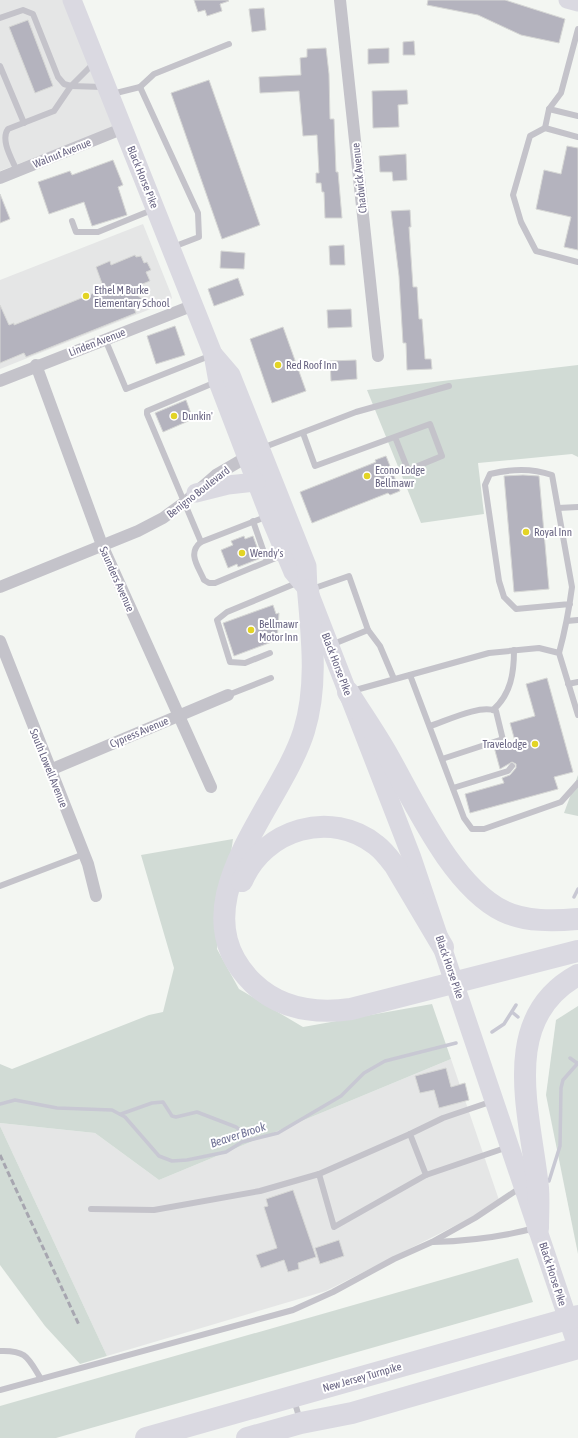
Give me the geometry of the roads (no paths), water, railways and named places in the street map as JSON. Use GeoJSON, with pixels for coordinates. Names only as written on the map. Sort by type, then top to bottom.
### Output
{"type":"FeatureCollection","features":[{"type":"Feature","properties":{"kind":"highway"},"geometry":{"type":"LineString","coordinates":[[304,586],[313,667],[310,701],[304,730],[287,772],[245,847],[234,870],[228,889],[225,907],[227,934],[236,960],[252,982],[270,996],[290,1006],[320,1011],[340,1011],[578,942]]}},
{"type":"Feature","properties":{"kind":"highway"},"geometry":{"type":"LineString","coordinates":[[348,692],[386,752],[431,831],[472,888],[492,905],[515,916],[539,920],[578,919]]}},
{"type":"Feature","properties":{"kind":"highway"},"geometry":{"type":"LineString","coordinates":[[418,988],[353,999],[327,1001],[301,997],[282,990],[267,980],[251,963],[245,953],[236,921],[236,910],[240,886],[253,861],[272,842],[309,827],[335,828],[362,836],[376,844],[395,866],[443,947]]}},
{"type":"Feature","properties":{"kind":"highway"},"geometry":{"type":"LineString","coordinates":[[488,969],[578,951]]}},
{"type":"Feature","properties":{"kind":"highway"},"geometry":{"type":"LineString","coordinates":[[538,1228],[538,1189],[524,1090],[527,1046],[534,1021],[547,1001],[564,984],[578,975]]}},
{"type":"Feature","properties":{"kind":"highway","name":"New Jersey Turnpike"},"geometry":{"type":"LineString","coordinates":[[150,1437],[578,1316]]}},
{"type":"Feature","properties":{"kind":"highway"},"geometry":{"type":"LineString","coordinates":[[246,1438],[301,1423],[352,1413],[533,1363],[578,1349]]}},
{"type":"Feature","properties":{"kind":"highway"},"geometry":{"type":"LineString","coordinates":[[533,1363],[578,1354]]}},
{"type":"Feature","properties":{"kind":"main road","name":"Black Horse Pike"},"geometry":{"type":"LineString","coordinates":[[72,0],[194,304],[213,354],[218,382],[254,453],[307,566],[304,586]]}},
{"type":"Feature","properties":{"kind":"main road"},"geometry":{"type":"LineString","coordinates":[[567,0],[578,4]]}},
{"type":"Feature","properties":{"kind":"main road","name":"Black Horse Pike"},"geometry":{"type":"LineString","coordinates":[[213,354],[231,375],[254,453],[261,518],[286,554],[293,572],[304,586],[330,645],[412,858],[578,1349]]}},
{"type":"Feature","properties":{"kind":"main road"},"geometry":{"type":"LineString","coordinates":[[191,498],[228,485],[256,482]]}},
{"type":"Feature","properties":{"kind":"street","name":"Chadwick Avenue"},"geometry":{"type":"LineString","coordinates":[[340,0],[378,356]]}},
{"type":"Feature","properties":{"kind":"street","name":"Walnut Avenue"},"geometry":{"type":"LineString","coordinates":[[0,178],[124,128]]}},
{"type":"Feature","properties":{"kind":"street","name":"Linden Avenue"},"geometry":{"type":"LineString","coordinates":[[0,381],[36,365],[194,304]]}},
{"type":"Feature","properties":{"kind":"street","name":"Saunders Avenue"},"geometry":{"type":"LineString","coordinates":[[36,365],[102,545],[211,787]]}},
{"type":"Feature","properties":{"kind":"street","name":"Benigno Boulevard"},"geometry":{"type":"LineString","coordinates":[[0,587],[149,526],[191,498],[216,475],[254,453]]}},
{"type":"Feature","properties":{"kind":"street","name":"South Lowell Avenue"},"geometry":{"type":"LineString","coordinates":[[0,641],[84,854],[96,896]]}},
{"type":"Feature","properties":{"kind":"street","name":"Cypress Avenue"},"geometry":{"type":"LineString","coordinates":[[50,770],[228,695]]}},
{"type":"Feature","properties":{"kind":"lane"},"geometry":{"type":"LineString","coordinates":[[0,18],[23,10],[33,14],[58,77],[64,84],[109,91],[140,87],[154,74],[229,44]]}},
{"type":"Feature","properties":{"kind":"lane"},"geometry":{"type":"LineString","coordinates":[[578,29],[561,93],[550,109],[544,128],[530,136],[513,195],[521,222],[536,251],[578,262]]}},
{"type":"Feature","properties":{"kind":"lane"},"geometry":{"type":"LineString","coordinates":[[17,171],[4,136],[8,129],[54,111],[71,86],[96,61]]}},
{"type":"Feature","properties":{"kind":"lane"},"geometry":{"type":"LineString","coordinates":[[0,66],[24,123]]}},
{"type":"Feature","properties":{"kind":"lane"},"geometry":{"type":"LineString","coordinates":[[140,87],[198,213],[199,237],[171,248]]}},
{"type":"Feature","properties":{"kind":"lane"},"geometry":{"type":"LineString","coordinates":[[550,109],[578,116]]}},
{"type":"Feature","properties":{"kind":"lane"},"geometry":{"type":"LineString","coordinates":[[544,128],[578,137]]}},
{"type":"Feature","properties":{"kind":"lane"},"geometry":{"type":"LineString","coordinates":[[72,221],[76,232],[98,232],[155,208]]}},
{"type":"Feature","properties":{"kind":"lane"},"geometry":{"type":"LineString","coordinates":[[104,339],[126,389],[213,354]]}},
{"type":"Feature","properties":{"kind":"lane"},"geometry":{"type":"LineString","coordinates":[[201,542],[191,498],[147,414],[147,411],[218,382]]}},
{"type":"Feature","properties":{"kind":"lane"},"geometry":{"type":"LineString","coordinates":[[254,453],[356,412],[449,386]]}},
{"type":"Feature","properties":{"kind":"lane"},"geometry":{"type":"LineString","coordinates":[[303,433],[315,466],[430,424],[442,456],[408,470],[395,438]]}},
{"type":"Feature","properties":{"kind":"lane"},"geometry":{"type":"LineString","coordinates":[[570,604],[516,609],[504,597],[499,581],[485,485],[490,474],[520,469],[537,470],[552,475],[572,587],[570,604],[567,621],[559,654],[578,715]]}},
{"type":"Feature","properties":{"kind":"lane"},"geometry":{"type":"LineString","coordinates":[[558,508],[578,507]]}},
{"type":"Feature","properties":{"kind":"lane"},"geometry":{"type":"LineString","coordinates":[[267,561],[261,518],[201,542],[194,547],[193,553],[204,580],[209,583],[286,554]]}},
{"type":"Feature","properties":{"kind":"lane"},"geometry":{"type":"LineString","coordinates":[[270,653],[245,663],[230,662],[217,620],[227,612],[304,586],[349,576],[368,630],[380,646],[394,680]]}},
{"type":"Feature","properties":{"kind":"lane"},"geometry":{"type":"LineString","coordinates":[[567,621],[578,620]]}},
{"type":"Feature","properties":{"kind":"lane"},"geometry":{"type":"LineString","coordinates":[[330,645],[368,630]]}},
{"type":"Feature","properties":{"kind":"lane"},"geometry":{"type":"LineString","coordinates":[[348,692],[489,653],[539,648],[559,654]]}},
{"type":"Feature","properties":{"kind":"lane"},"geometry":{"type":"LineString","coordinates":[[493,710],[509,690],[514,669],[514,650]]}},
{"type":"Feature","properties":{"kind":"lane"},"geometry":{"type":"LineString","coordinates":[[410,675],[464,818],[472,829],[484,829],[561,802],[578,783]]}},
{"type":"Feature","properties":{"kind":"lane"},"geometry":{"type":"LineString","coordinates":[[228,695],[271,678]]}},
{"type":"Feature","properties":{"kind":"lane"},"geometry":{"type":"LineString","coordinates":[[568,684],[578,682]]}},
{"type":"Feature","properties":{"kind":"lane"},"geometry":{"type":"LineString","coordinates":[[430,726],[482,709],[496,711],[503,739],[442,759]]}},
{"type":"Feature","properties":{"kind":"lane"},"geometry":{"type":"LineString","coordinates":[[453,788],[508,771],[512,766]]}},
{"type":"Feature","properties":{"kind":"lane"},"geometry":{"type":"LineString","coordinates":[[0,886],[84,854]]}},
{"type":"Feature","properties":{"kind":"lane"},"geometry":{"type":"LineString","coordinates":[[91,1209],[154,1210],[260,1191],[319,1174],[443,1118],[494,1101]]}},
{"type":"Feature","properties":{"kind":"lane"},"geometry":{"type":"LineString","coordinates":[[410,1134],[426,1175]]}},
{"type":"Feature","properties":{"kind":"lane"},"geometry":{"type":"LineString","coordinates":[[319,1174],[334,1227],[426,1175],[510,1147]]}},
{"type":"Feature","properties":{"kind":"lane"},"geometry":{"type":"LineString","coordinates":[[0,1390],[293,1310],[333,1292],[394,1259],[432,1242],[475,1218],[523,1186]]}},
{"type":"Feature","properties":{"kind":"lane"},"geometry":{"type":"LineString","coordinates":[[432,1242],[455,1242],[515,1234],[538,1228]]}},
{"type":"Feature","properties":{"kind":"lane"},"geometry":{"type":"LineString","coordinates":[[0,1351],[14,1350],[22,1353],[41,1379]]}},
{"type":"Feature","properties":{"kind":"lane"},"geometry":{"type":"LineString","coordinates":[[293,1397],[301,1423]]}},
{"type":"Feature","properties":{"kind":"waterway","name":"Beaver Brook"},"geometry":{"type":"LineString","coordinates":[[574,897],[578,889]]}},
{"type":"Feature","properties":{"kind":"waterway","name":"Beaver Brook"},"geometry":{"type":"LineString","coordinates":[[492,1032],[504,1024],[516,1005]]}},
{"type":"Feature","properties":{"kind":"waterway","name":"Beaver Brook"},"geometry":{"type":"LineString","coordinates":[[512,1012],[518,1017]]}},
{"type":"Feature","properties":{"kind":"waterway","name":"Beaver Brook"},"geometry":{"type":"LineString","coordinates":[[0,1104],[15,1100],[57,1108],[112,1110],[125,1117],[159,1156],[172,1161],[187,1160],[226,1152],[242,1142],[278,1133],[341,1096],[364,1073],[385,1061],[456,1043]]}},
{"type":"Feature","properties":{"kind":"waterway"},"geometry":{"type":"LineString","coordinates":[[570,1058],[577,1063]]}},
{"type":"Feature","properties":{"kind":"waterway"},"geometry":{"type":"LineString","coordinates":[[549,1181],[560,1146],[561,1088],[563,1080],[578,1063]]}},
{"type":"Feature","properties":{"kind":"waterway"},"geometry":{"type":"LineString","coordinates":[[121,1114],[152,1103],[163,1102],[172,1116],[176,1117],[197,1112],[236,1127],[244,1133],[249,1140]]}},
{"type":"Feature","properties":{"kind":"railway"},"geometry":{"type":"LineString","coordinates":[[0,1155],[79,1325]]}},
{"type":"Feature","properties":{"kind":"place","name":"Ethel M Burke Elementary School"},"geometry":{"type":"Point","coordinates":[86,296]}},
{"type":"Feature","properties":{"kind":"place","name":"Red Roof Inn"},"geometry":{"type":"Point","coordinates":[278,365]}},
{"type":"Feature","properties":{"kind":"place","name":"Dunkin'"},"geometry":{"type":"Point","coordinates":[174,416]}},
{"type":"Feature","properties":{"kind":"place","name":"Econo Lodge Bellmawr"},"geometry":{"type":"Point","coordinates":[367,476]}},
{"type":"Feature","properties":{"kind":"place","name":"Royal Inn"},"geometry":{"type":"Point","coordinates":[526,532]}},
{"type":"Feature","properties":{"kind":"place","name":"Wendy's"},"geometry":{"type":"Point","coordinates":[242,553]}},
{"type":"Feature","properties":{"kind":"place","name":"Bellmawr Motor Inn"},"geometry":{"type":"Point","coordinates":[251,630]}},
{"type":"Feature","properties":{"kind":"place","name":"Travelodge"},"geometry":{"type":"Point","coordinates":[535,744]}}]}
